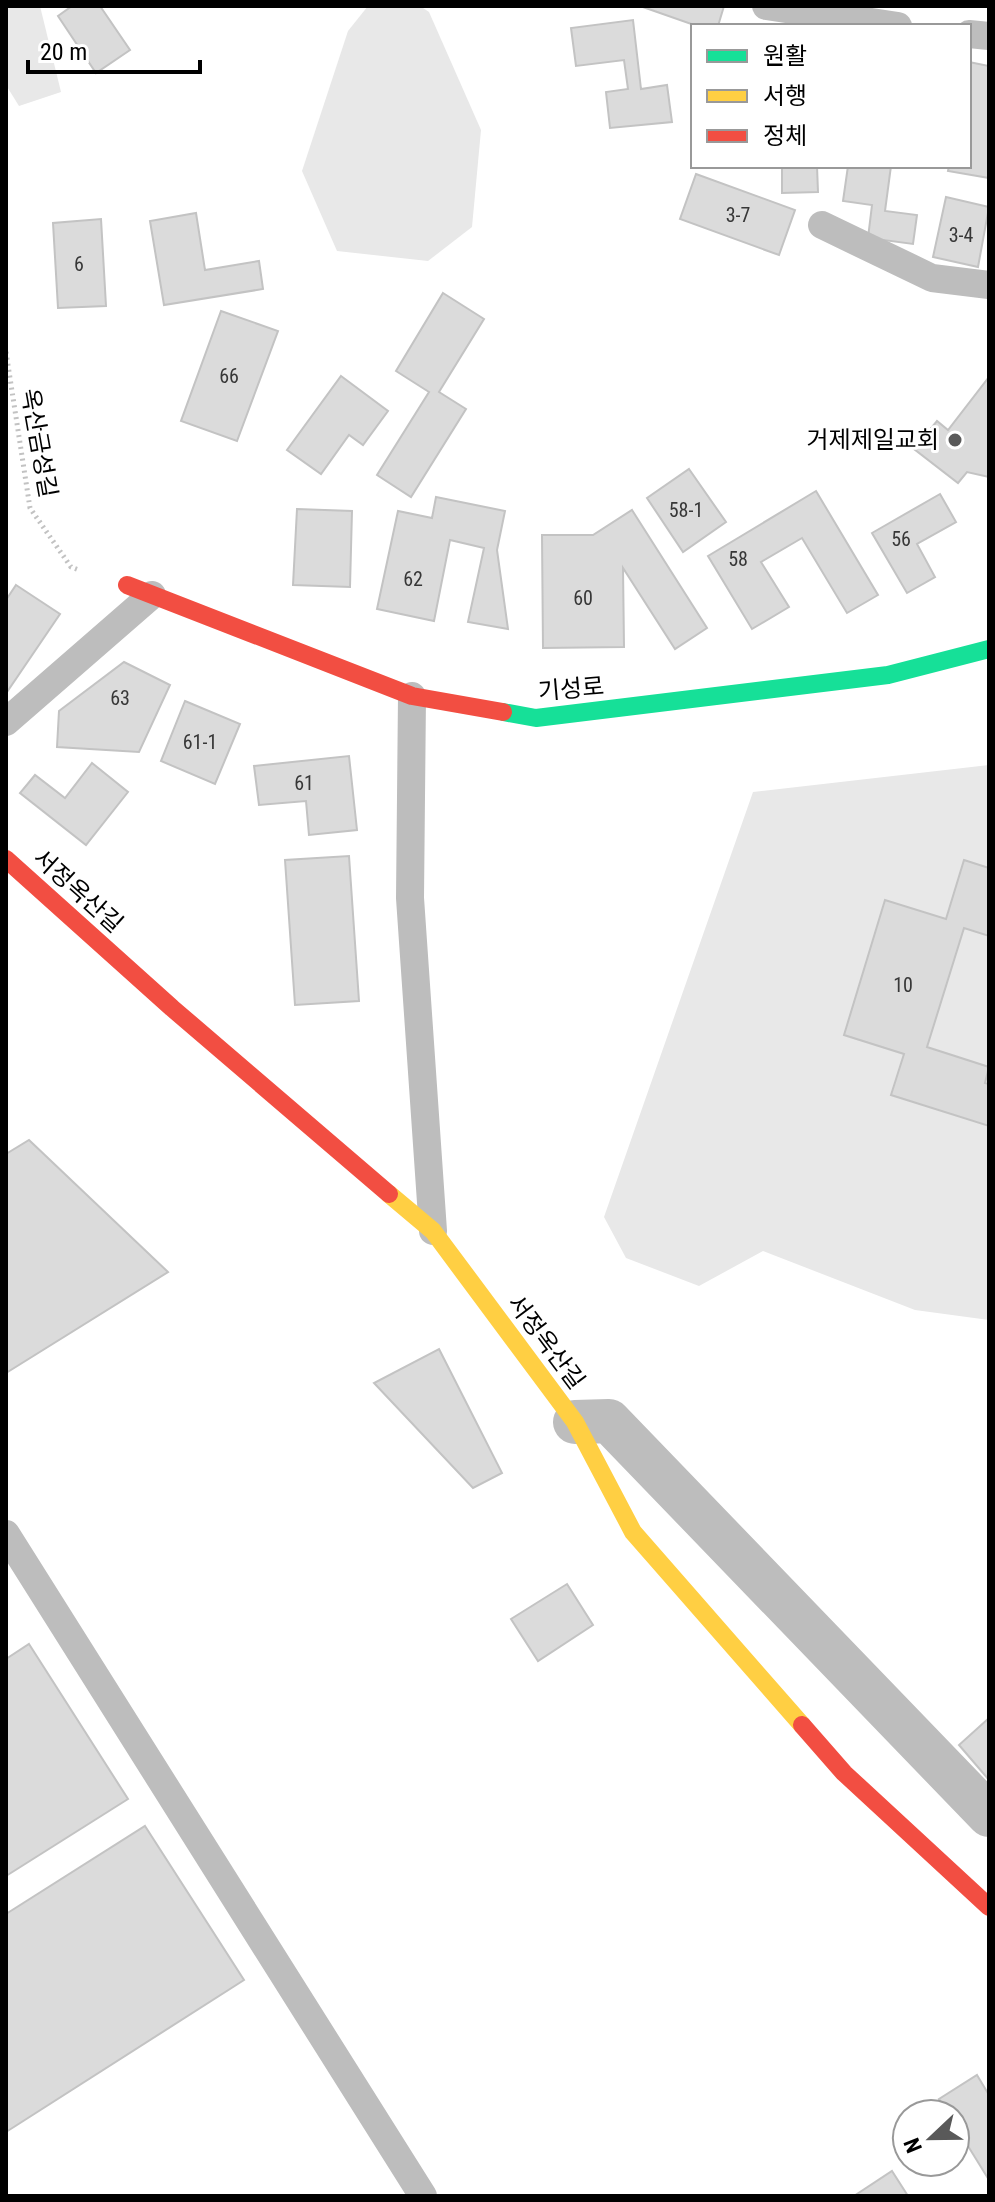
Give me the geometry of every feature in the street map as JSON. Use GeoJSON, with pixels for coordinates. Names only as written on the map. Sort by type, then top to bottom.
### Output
{"type":"FeatureCollection","features":[{"type":"Feature","properties":{"kind":"street","name":"기성로"},"geometry":{"type":"LineString","coordinates":[[139,590],[412,696],[536,718],[888,675],[989,649]]}},
{"type":"Feature","properties":{"kind":"street","name":"서정옥산길"},"geometry":{"type":"LineString","coordinates":[[6,859],[172,1008],[433,1231],[575,1422],[633,1532],[844,1773],[989,1907]]}},
{"type":"Feature","properties":{"kind":"street"},"geometry":{"type":"LineString","coordinates":[[575,1422],[609,1421],[989,1815]]}},
{"type":"Feature","properties":{"kind":"lane"},"geometry":{"type":"LineString","coordinates":[[766,6],[885,24]]}},
{"type":"Feature","properties":{"kind":"lane"},"geometry":{"type":"LineString","coordinates":[[822,225],[932,278],[989,285]]}},
{"type":"Feature","properties":{"kind":"lane"},"geometry":{"type":"LineString","coordinates":[[6,722],[139,590]]}},
{"type":"Feature","properties":{"kind":"lane"},"geometry":{"type":"LineString","coordinates":[[412,696],[410,898],[433,1231]]}},
{"type":"Feature","properties":{"kind":"lane"},"geometry":{"type":"LineString","coordinates":[[6,1534],[423,2196]]}},
{"type":"Feature","properties":{"kind":"path","name":"옥산금성길"},"geometry":{"type":"LineString","coordinates":[[6,352],[30,508],[71,567],[139,590]]}},
{"type":"Feature","properties":{"kind":"shaded area"},"geometry":{"type":"Polygon","coordinates":[[[6,6],[40,6],[61,92],[19,106],[6,85],[6,6]]]}},
{"type":"Feature","properties":{"kind":"shaded area"},"geometry":{"type":"Polygon","coordinates":[[[368,6],[420,6],[429,12],[481,130],[472,227],[428,261],[337,251],[302,171],[348,31],[368,6]]]}},
{"type":"Feature","properties":{"kind":"shaded area"},"geometry":{"type":"Polygon","coordinates":[[[989,765],[989,1320],[915,1310],[763,1251],[699,1286],[626,1258],[604,1217],[753,792],[989,765]]]}},
{"type":"Feature","properties":{"kind":"building"},"geometry":{"type":"Polygon","coordinates":[[[72,6],[100,6],[130,50],[96,73],[58,16],[72,6]]]}},
{"type":"Feature","properties":{"kind":"building"},"geometry":{"type":"Polygon","coordinates":[[[640,6],[724,6],[719,24],[691,24],[640,6]]]}},
{"type":"Feature","properties":{"kind":"building"},"geometry":{"type":"Polygon","coordinates":[[[633,20],[641,89],[667,85],[672,122],[610,128],[606,92],[628,89],[624,60],[576,66],[571,28],[633,20]]]}},
{"type":"Feature","properties":{"kind":"building"},"geometry":{"type":"Polygon","coordinates":[[[971,62],[989,66],[989,178],[948,171],[949,168],[971,168],[971,62]]]}},
{"type":"Feature","properties":{"kind":"building"},"geometry":{"type":"Polygon","coordinates":[[[782,168],[817,168],[818,192],[782,193],[782,168]]]}},
{"type":"Feature","properties":{"kind":"building"},"geometry":{"type":"Polygon","coordinates":[[[848,168],[891,168],[885,211],[917,215],[913,244],[868,238],[872,205],[843,201],[848,168]]]}},
{"type":"Feature","properties":{"kind":"building"},"geometry":{"type":"Polygon","coordinates":[[[696,174],[795,210],[779,255],[680,219],[696,174]]]}},
{"type":"Feature","properties":{"kind":"building"},"geometry":{"type":"Polygon","coordinates":[[[946,197],[989,207],[978,267],[933,257],[946,197]]]}},
{"type":"Feature","properties":{"kind":"building"},"geometry":{"type":"Polygon","coordinates":[[[196,213],[205,270],[259,261],[263,289],[164,305],[150,221],[196,213]]]}},
{"type":"Feature","properties":{"kind":"building"},"geometry":{"type":"Polygon","coordinates":[[[101,219],[106,306],[58,308],[53,223],[101,219]]]}},
{"type":"Feature","properties":{"kind":"building"},"geometry":{"type":"Polygon","coordinates":[[[443,293],[484,319],[439,392],[466,409],[411,497],[377,475],[429,392],[396,371],[443,293]]]}},
{"type":"Feature","properties":{"kind":"building"},"geometry":{"type":"Polygon","coordinates":[[[221,311],[278,331],[237,441],[181,421],[221,311]]]}},
{"type":"Feature","properties":{"kind":"building"},"geometry":{"type":"Polygon","coordinates":[[[341,376],[388,411],[363,445],[349,435],[321,474],[287,450],[341,376]]]}},
{"type":"Feature","properties":{"kind":"building","name":"거제제일교회"},"geometry":{"type":"Polygon","coordinates":[[[989,377],[989,477],[967,472],[958,483],[914,449],[937,421],[948,430],[989,377]]]}},
{"type":"Feature","properties":{"kind":"building"},"geometry":{"type":"Polygon","coordinates":[[[689,469],[726,522],[683,552],[647,498],[689,469]]]}},
{"type":"Feature","properties":{"kind":"building"},"geometry":{"type":"Polygon","coordinates":[[[816,491],[878,595],[847,613],[802,538],[761,562],[789,607],[752,629],[708,556],[816,491]]]}},
{"type":"Feature","properties":{"kind":"building"},"geometry":{"type":"Polygon","coordinates":[[[940,494],[956,522],[917,544],[935,577],[907,593],[872,533],[940,494]]]}},
{"type":"Feature","properties":{"kind":"building"},"geometry":{"type":"Polygon","coordinates":[[[436,497],[505,511],[497,550],[508,629],[468,622],[484,548],[450,540],[434,621],[377,609],[398,511],[432,518],[436,497]]]}},
{"type":"Feature","properties":{"kind":"building"},"geometry":{"type":"Polygon","coordinates":[[[297,509],[352,511],[350,587],[293,585],[297,509]]]}},
{"type":"Feature","properties":{"kind":"building"},"geometry":{"type":"Polygon","coordinates":[[[632,510],[707,628],[675,649],[623,568],[624,647],[543,648],[542,535],[593,535],[632,510]]]}},
{"type":"Feature","properties":{"kind":"building"},"geometry":{"type":"Polygon","coordinates":[[[16,585],[60,614],[7,692],[6,600],[16,585]]]}},
{"type":"Feature","properties":{"kind":"building"},"geometry":{"type":"Polygon","coordinates":[[[124,662],[170,685],[139,752],[57,747],[59,711],[124,662]]]}},
{"type":"Feature","properties":{"kind":"building"},"geometry":{"type":"Polygon","coordinates":[[[185,701],[240,724],[215,784],[161,761],[185,701]]]}},
{"type":"Feature","properties":{"kind":"building"},"geometry":{"type":"Polygon","coordinates":[[[349,756],[357,830],[309,835],[306,801],[259,805],[254,766],[349,756]]]}},
{"type":"Feature","properties":{"kind":"building"},"geometry":{"type":"Polygon","coordinates":[[[92,763],[128,792],[86,845],[20,793],[35,775],[65,798],[92,763]]]}},
{"type":"Feature","properties":{"kind":"building"},"geometry":{"type":"Polygon","coordinates":[[[349,856],[359,1001],[295,1005],[285,860],[349,856]]]}},
{"type":"Feature","properties":{"kind":"building"},"geometry":{"type":"Polygon","coordinates":[[[964,860],[989,868],[989,936],[964,928],[927,1047],[989,1067],[985,1083],[989,1084],[989,1126],[891,1095],[904,1054],[844,1035],[885,900],[946,919],[964,860]]]}},
{"type":"Feature","properties":{"kind":"building"},"geometry":{"type":"Polygon","coordinates":[[[29,1140],[168,1272],[6,1373],[6,1154],[29,1140]]]}},
{"type":"Feature","properties":{"kind":"building"},"geometry":{"type":"Polygon","coordinates":[[[439,1349],[502,1473],[473,1488],[374,1383],[439,1349]]]}},
{"type":"Feature","properties":{"kind":"building"},"geometry":{"type":"Polygon","coordinates":[[[567,1584],[593,1625],[538,1661],[511,1619],[567,1584]]]}},
{"type":"Feature","properties":{"kind":"building"},"geometry":{"type":"Polygon","coordinates":[[[29,1644],[128,1799],[6,1876],[6,1659],[29,1644]]]}},
{"type":"Feature","properties":{"kind":"building"},"geometry":{"type":"Polygon","coordinates":[[[989,1718],[989,1780],[959,1745],[989,1718]]]}},
{"type":"Feature","properties":{"kind":"building"},"geometry":{"type":"Polygon","coordinates":[[[145,1826],[244,1980],[6,2132],[6,1914],[145,1826]]]}},
{"type":"Feature","properties":{"kind":"building"},"geometry":{"type":"Polygon","coordinates":[[[977,2075],[989,2095],[989,2180],[971,2151],[971,2098],[941,2098],[977,2075]]]}},
{"type":"Feature","properties":{"kind":"building"},"geometry":{"type":"Polygon","coordinates":[[[891,2172],[891,2178],[896,2178],[908,2196],[854,2196],[891,2172]]]}},
{"type":"Feature","properties":{"kind":"traffic: fast"},"geometry":{"type":"LineString","coordinates":[[503,712],[536,718],[888,675],[989,649]]}},
{"type":"Feature","properties":{"kind":"traffic: slow"},"geometry":{"type":"LineString","coordinates":[[389,1194],[433,1231],[575,1422],[633,1532],[802,1725]]}},
{"type":"Feature","properties":{"kind":"traffic: jam"},"geometry":{"type":"LineString","coordinates":[[127,585],[412,696],[503,712]]}},
{"type":"Feature","properties":{"kind":"traffic: jam"},"geometry":{"type":"LineString","coordinates":[[6,859],[172,1008],[389,1194]]}},
{"type":"Feature","properties":{"kind":"traffic: jam"},"geometry":{"type":"LineString","coordinates":[[802,1725],[844,1773],[989,1907]]}},
{"type":"Feature","properties":{"kind":"place","name":"거제제일교회"},"geometry":{"type":"Point","coordinates":[955,440]}}]}
